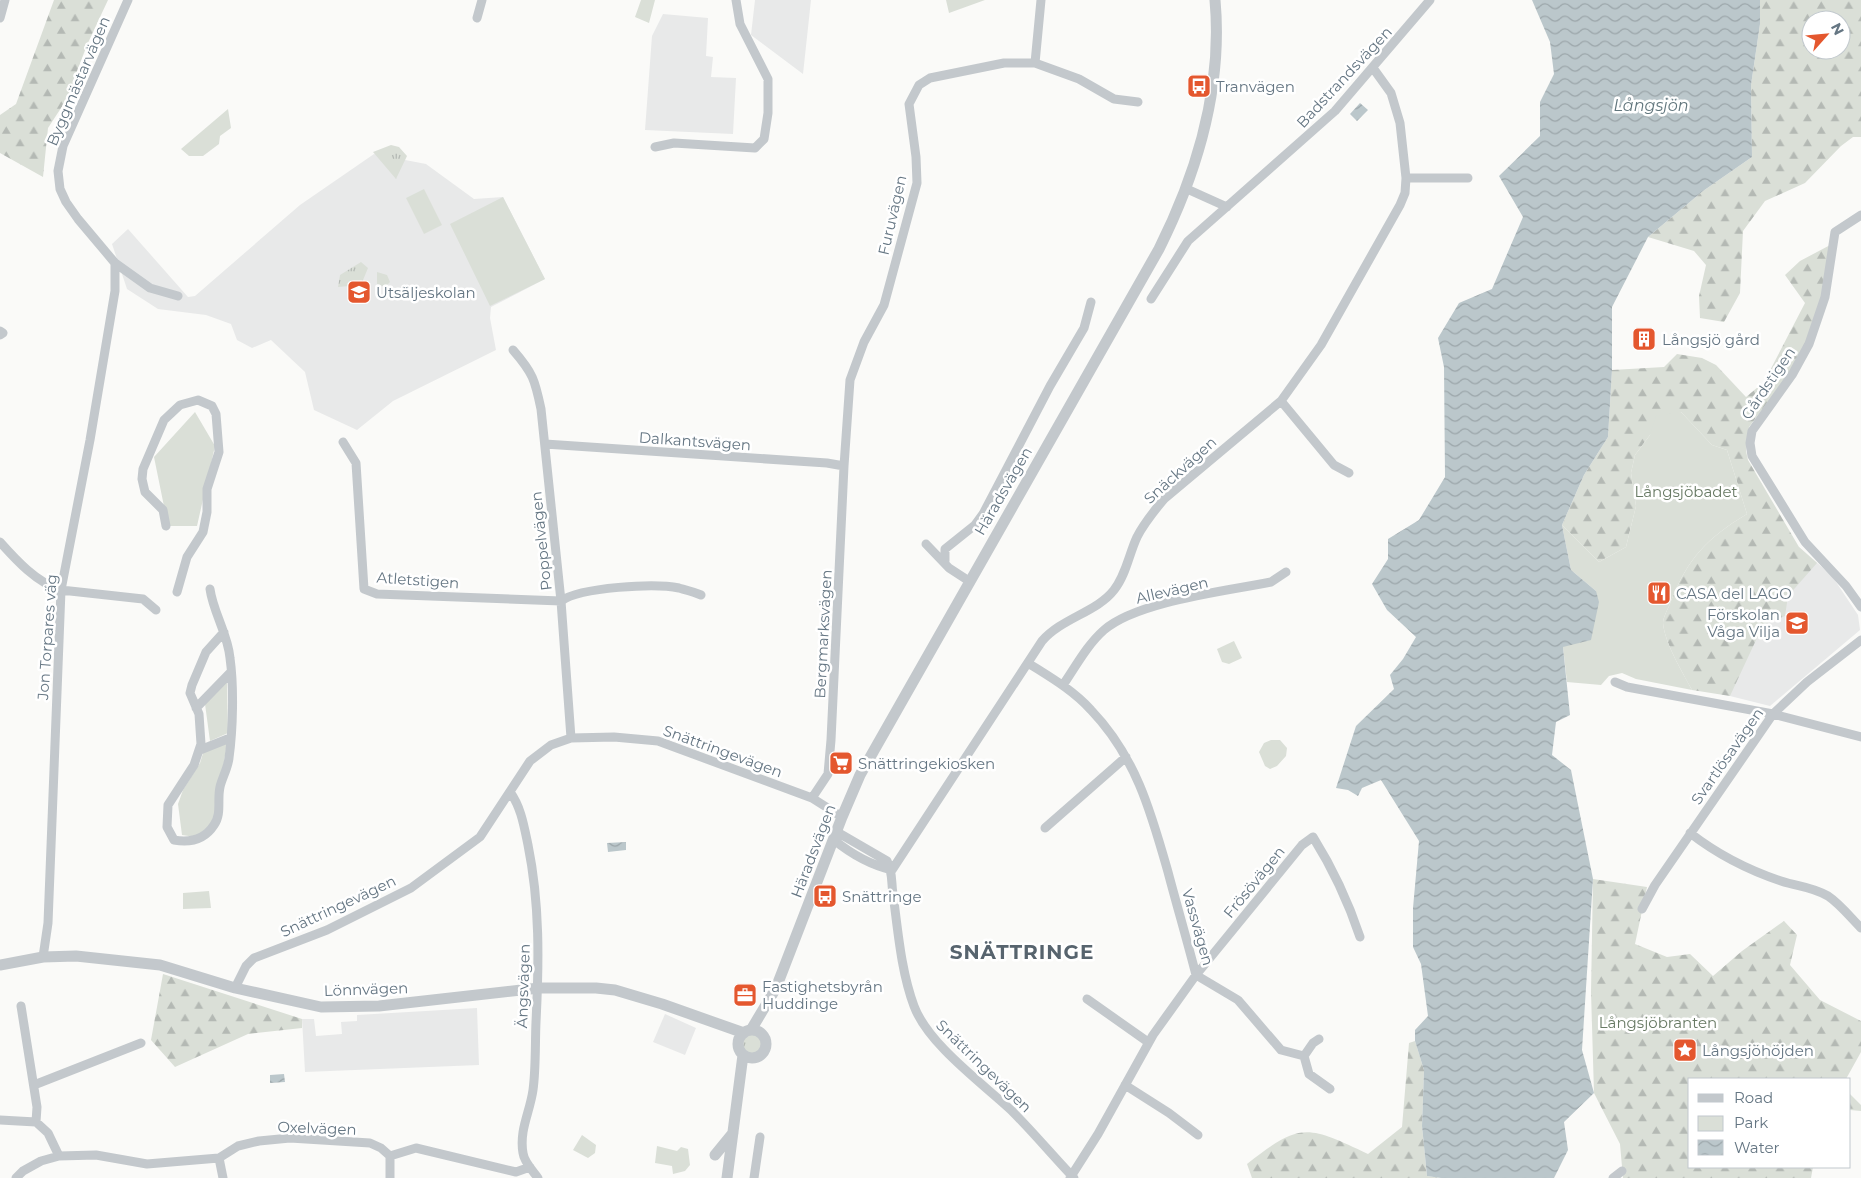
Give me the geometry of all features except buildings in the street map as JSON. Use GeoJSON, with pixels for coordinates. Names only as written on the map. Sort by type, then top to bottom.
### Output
{"type":"FeatureCollection","features":[{"type":"Feature","properties":{"kind":"street"},"geometry":{"type":"LineString","coordinates":[[0,18],[5,0]]}},
{"type":"Feature","properties":{"kind":"street","name":"Byggmästarvägen"},"geometry":{"type":"LineString","coordinates":[[128,0],[63,146],[58,172],[60,189],[66,202],[115,263],[150,288],[178,296]]}},
{"type":"Feature","properties":{"kind":"street"},"geometry":{"type":"LineString","coordinates":[[477,18],[482,0]]}},
{"type":"Feature","properties":{"kind":"street"},"geometry":{"type":"LineString","coordinates":[[655,147],[674,143],[755,148],[764,139],[768,113],[768,79],[740,24],[736,0]]}},
{"type":"Feature","properties":{"kind":"street"},"geometry":{"type":"LineString","coordinates":[[1035,63],[1041,0]]}},
{"type":"Feature","properties":{"kind":"street","name":"Häradsvägen"},"geometry":{"type":"LineString","coordinates":[[747,1056],[759,1056],[764,1051],[765,1041],[749,1035],[776,988],[860,775],[1159,249],[1187,189],[1213,93],[1216,27],[1215,0]]}},
{"type":"Feature","properties":{"kind":"street","name":"Badstrandsvägen"},"geometry":{"type":"LineString","coordinates":[[1151,299],[1188,241],[1335,111],[1430,0]]}},
{"type":"Feature","properties":{"kind":"street","name":"Furuvägen"},"geometry":{"type":"LineString","coordinates":[[844,466],[852,369],[884,305],[917,183],[916,158],[909,104],[919,84],[930,78],[1004,64],[1035,63],[1079,79],[1114,99],[1138,102]]}},
{"type":"Feature","properties":{"kind":"street","name":"Snäckvägen"},"geometry":{"type":"LineString","coordinates":[[892,870],[1042,641],[1054,629],[1102,601],[1115,589],[1142,528],[1164,499],[1281,401],[1320,345],[1405,193],[1405,152],[1395,105],[1386,84],[1373,68]]}},
{"type":"Feature","properties":{"kind":"street"},"geometry":{"type":"LineString","coordinates":[[1406,178],[1468,178]]}},
{"type":"Feature","properties":{"kind":"street"},"geometry":{"type":"LineString","coordinates":[[1187,189],[1227,207]]}},
{"type":"Feature","properties":{"kind":"street","name":"Gårdstigen"},"geometry":{"type":"LineString","coordinates":[[1861,215],[1836,232],[1824,297],[1809,344],[1792,375],[1752,431],[1750,443],[1752,456],[1805,542],[1846,586],[1861,607]]}},
{"type":"Feature","properties":{"kind":"street","name":"Jon Torpares väg"},"geometry":{"type":"LineString","coordinates":[[43,957],[48,923],[61,590],[90,440],[116,280],[115,263]]}},
{"type":"Feature","properties":{"kind":"street","name":"Häradsvägen"},"geometry":{"type":"LineString","coordinates":[[945,562],[943,557],[945,549],[975,525],[983,514],[1050,386],[1086,324],[1091,302]]}},
{"type":"Feature","properties":{"kind":"street"},"geometry":{"type":"LineString","coordinates":[[0,331],[2,333],[0,335]]}},
{"type":"Feature","properties":{"kind":"street","name":"Poppelvägen"},"geometry":{"type":"LineString","coordinates":[[513,350],[530,369],[535,380],[545,444],[562,601],[571,738]]}},
{"type":"Feature","properties":{"kind":"street"},"geometry":{"type":"LineString","coordinates":[[166,526],[163,510],[146,492],[142,479],[143,469],[164,420],[180,405],[198,400],[212,406],[216,414],[219,452],[207,489],[207,512],[204,532],[187,557],[176,592]]}},
{"type":"Feature","properties":{"kind":"street"},"geometry":{"type":"LineString","coordinates":[[1281,401],[1334,465],[1350,474]]}},
{"type":"Feature","properties":{"kind":"street","name":"Atletstigen"},"geometry":{"type":"LineString","coordinates":[[344,442],[356,463],[364,589],[377,594],[562,601]]}},
{"type":"Feature","properties":{"kind":"street","name":"Dalkantsvägen"},"geometry":{"type":"LineString","coordinates":[[545,444],[827,463],[844,466]]}},
{"type":"Feature","properties":{"kind":"street","name":"Bergmarksvägen"},"geometry":{"type":"LineString","coordinates":[[812,798],[828,774],[832,740],[844,466]]}},
{"type":"Feature","properties":{"kind":"street"},"geometry":{"type":"LineString","coordinates":[[0,542],[13,557],[50,587],[61,590],[143,599],[156,610]]}},
{"type":"Feature","properties":{"kind":"street"},"geometry":{"type":"LineString","coordinates":[[926,544],[954,572],[969,581]]}},
{"type":"Feature","properties":{"kind":"street","name":"Allevägen"},"geometry":{"type":"LineString","coordinates":[[1063,685],[1095,639],[1122,617],[1149,608],[1272,582],[1286,572]]}},
{"type":"Feature","properties":{"kind":"street"},"geometry":{"type":"LineString","coordinates":[[562,601],[570,595],[623,587],[677,588],[701,595]]}},
{"type":"Feature","properties":{"kind":"street"},"geometry":{"type":"LineString","coordinates":[[210,589],[212,600],[224,632],[230,657],[229,758],[220,789],[218,819],[215,825],[200,838],[183,842],[174,840],[167,827],[168,805],[194,765],[200,750],[201,728],[190,693],[192,685],[206,652],[224,632]]}},
{"type":"Feature","properties":{"kind":"street","name":"Svartlösavägen"},"geometry":{"type":"LineString","coordinates":[[1642,909],[1655,884],[1773,714],[1807,682],[1861,640]]}},
{"type":"Feature","properties":{"kind":"street","name":"Vassvägen"},"geometry":{"type":"LineString","coordinates":[[1028,663],[1063,685],[1091,709],[1126,757],[1141,786],[1152,815],[1196,975],[1238,1000],[1281,1050],[1304,1056]]}},
{"type":"Feature","properties":{"kind":"street"},"geometry":{"type":"LineString","coordinates":[[196,708],[231,672]]}},
{"type":"Feature","properties":{"kind":"street"},"geometry":{"type":"LineString","coordinates":[[1615,682],[1627,687],[1773,714],[1861,737]]}},
{"type":"Feature","properties":{"kind":"street","name":"Snättringevägen"},"geometry":{"type":"LineString","coordinates":[[235,988],[246,966],[254,958],[327,930],[410,888],[480,837],[530,761],[551,745],[571,738],[614,737],[658,741],[812,798],[842,817]]}},
{"type":"Feature","properties":{"kind":"street"},"geometry":{"type":"LineString","coordinates":[[200,750],[230,738]]}},
{"type":"Feature","properties":{"kind":"street"},"geometry":{"type":"LineString","coordinates":[[1045,828],[1126,757]]}},
{"type":"Feature","properties":{"kind":"street","name":"Ängsvägen"},"geometry":{"type":"LineString","coordinates":[[510,792],[521,816],[534,881],[538,920],[539,988],[533,1089],[530,1110],[522,1128],[523,1156],[538,1178]]}},
{"type":"Feature","properties":{"kind":"street"},"geometry":{"type":"LineString","coordinates":[[1690,833],[1714,851],[1732,860],[1782,882],[1809,886],[1830,898],[1861,928]]}},
{"type":"Feature","properties":{"kind":"street"},"geometry":{"type":"LineString","coordinates":[[835,836],[888,861],[892,870]]}},
{"type":"Feature","properties":{"kind":"street","name":"Frösövägen"},"geometry":{"type":"LineString","coordinates":[[1072,1177],[1148,1042],[1196,975],[1302,845],[1313,838],[1336,878],[1351,910],[1360,937]]}},
{"type":"Feature","properties":{"kind":"street","name":"Snättringevägen"},"geometry":{"type":"LineString","coordinates":[[892,870],[892,888],[907,983],[915,1010],[921,1022],[945,1051],[1023,1123],[1072,1177]]}},
{"type":"Feature","properties":{"kind":"street","name":"Lönnvägen"},"geometry":{"type":"LineString","coordinates":[[0,965],[43,957],[80,956],[160,965],[235,988],[321,1007],[351,1008],[539,988],[577,986],[615,990],[662,1004],[749,1035]]}},
{"type":"Feature","properties":{"kind":"street"},"geometry":{"type":"LineString","coordinates":[[1087,999],[1148,1042]]}},
{"type":"Feature","properties":{"kind":"street"},"geometry":{"type":"LineString","coordinates":[[21,1006],[34,1085],[36,1122]]}},
{"type":"Feature","properties":{"kind":"street"},"geometry":{"type":"LineString","coordinates":[[727,1178],[749,1035]]}},
{"type":"Feature","properties":{"kind":"street"},"geometry":{"type":"LineString","coordinates":[[1319,1039],[1313,1043],[1304,1056],[1309,1074],[1330,1089]]}},
{"type":"Feature","properties":{"kind":"street"},"geometry":{"type":"LineString","coordinates":[[34,1085],[141,1043]]}},
{"type":"Feature","properties":{"kind":"street"},"geometry":{"type":"LineString","coordinates":[[1125,1085],[1169,1113],[1198,1135]]}},
{"type":"Feature","properties":{"kind":"street"},"geometry":{"type":"LineString","coordinates":[[0,1120],[36,1122],[48,1133],[59,1156]]}},
{"type":"Feature","properties":{"kind":"street"},"geometry":{"type":"LineString","coordinates":[[715,1155],[734,1132]]}},
{"type":"Feature","properties":{"kind":"street"},"geometry":{"type":"LineString","coordinates":[[754,1178],[760,1137]]}},
{"type":"Feature","properties":{"kind":"street","name":"Oxelvägen"},"geometry":{"type":"LineString","coordinates":[[16,1178],[23,1171],[41,1161],[59,1156],[96,1155],[146,1164],[219,1158],[238,1146],[259,1141],[290,1138],[370,1143],[381,1148],[390,1156]]}},
{"type":"Feature","properties":{"kind":"street"},"geometry":{"type":"LineString","coordinates":[[390,1178],[390,1156],[416,1148],[516,1172],[530,1167]]}},
{"type":"Feature","properties":{"kind":"street"},"geometry":{"type":"LineString","coordinates":[[219,1158],[223,1178]]}},
{"type":"Feature","properties":{"kind":"street"},"geometry":{"type":"LineString","coordinates":[[1612,1178],[1622,1171]]}},
{"type":"Feature","properties":{"kind":"shaded area"},"geometry":{"type":"Polygon","coordinates":[[[755,0],[811,0],[803,74],[751,35],[755,0]]]}},
{"type":"Feature","properties":{"kind":"shaded area"},"geometry":{"type":"Polygon","coordinates":[[[663,14],[708,18],[706,56],[713,57],[711,77],[736,78],[733,134],[645,130],[652,36],[663,14]]]}},
{"type":"Feature","properties":{"kind":"shaded area","name":"Utsäljeskolan"},"geometry":{"type":"Polygon","coordinates":[[[374,154],[426,164],[474,199],[503,197],[545,279],[491,307],[490,318],[496,350],[393,401],[357,430],[314,410],[305,372],[271,340],[252,348],[237,340],[231,324],[206,315],[158,309],[127,289],[112,244],[128,229],[188,297],[195,296],[300,205],[374,154]]]}},
{"type":"Feature","properties":{"kind":"shaded area","name":"Förskolan Våga Vilja"},"geometry":{"type":"Polygon","coordinates":[[[1799,547],[1832,576],[1858,615],[1860,630],[1770,706],[1730,696],[1725,686],[1799,547]]]}},
{"type":"Feature","properties":{"kind":"shaded area"},"geometry":{"type":"Polygon","coordinates":[[[477,1008],[479,1065],[305,1072],[302,1019],[314,1019],[316,1036],[342,1034],[341,1022],[357,1021],[357,1015],[477,1008]]]}},
{"type":"Feature","properties":{"kind":"shaded area"},"geometry":{"type":"Polygon","coordinates":[[[665,1014],[696,1028],[685,1055],[653,1042],[665,1014]]]}},
{"type":"Feature","properties":{"kind":"green space"},"geometry":{"type":"Polygon","coordinates":[[[54,0],[108,0],[76,74],[76,85],[48,128],[43,177],[0,153],[0,115],[16,104],[54,0]]]}},
{"type":"Feature","properties":{"kind":"green space"},"geometry":{"type":"Polygon","coordinates":[[[641,0],[655,0],[649,23],[635,17],[641,0]]]}},
{"type":"Feature","properties":{"kind":"green space"},"geometry":{"type":"Polygon","coordinates":[[[946,0],[985,0],[949,13],[946,0]]]}},
{"type":"Feature","properties":{"kind":"green space"},"geometry":{"type":"Polygon","coordinates":[[[1760,0],[1861,0],[1861,137],[1853,137],[1841,146],[1805,183],[1765,201],[1743,231],[1740,293],[1724,322],[1700,318],[1699,296],[1706,265],[1694,251],[1648,237],[1703,191],[1752,157],[1751,85],[1760,24],[1760,0]]]}},
{"type":"Feature","properties":{"kind":"green space"},"geometry":{"type":"Polygon","coordinates":[[[228,109],[231,128],[220,136],[219,144],[203,156],[189,156],[181,149],[228,109]]]}},
{"type":"Feature","properties":{"kind":"green space"},"geometry":{"type":"Polygon","coordinates":[[[391,145],[399,147],[407,156],[396,179],[373,152],[391,145]]]}},
{"type":"Feature","properties":{"kind":"green space"},"geometry":{"type":"Polygon","coordinates":[[[424,189],[442,225],[424,234],[406,198],[424,189]]]}},
{"type":"Feature","properties":{"kind":"green space"},"geometry":{"type":"Polygon","coordinates":[[[503,197],[545,279],[490,306],[450,224],[503,197]]]}},
{"type":"Feature","properties":{"kind":"green space"},"geometry":{"type":"Polygon","coordinates":[[[1834,243],[1826,294],[1802,357],[1749,427],[1746,451],[1748,460],[1799,547],[1817,563],[1788,596],[1785,616],[1763,625],[1730,696],[1692,690],[1670,648],[1664,631],[1663,621],[1684,573],[1700,550],[1721,532],[1747,514],[1727,450],[1712,445],[1681,412],[1650,435],[1635,455],[1631,473],[1636,506],[1626,547],[1599,562],[1562,525],[1584,475],[1608,437],[1612,370],[1664,367],[1677,354],[1702,358],[1716,365],[1746,397],[1764,382],[1805,303],[1785,275],[1800,261],[1834,243]]]}},
{"type":"Feature","properties":{"kind":"green space"},"geometry":{"type":"Polygon","coordinates":[[[361,262],[368,268],[361,285],[338,287],[340,275],[361,262]]]}},
{"type":"Feature","properties":{"kind":"green space"},"geometry":{"type":"Polygon","coordinates":[[[377,272],[387,275],[390,282],[385,287],[377,284],[377,272]]]}},
{"type":"Feature","properties":{"kind":"green space"},"geometry":{"type":"Polygon","coordinates":[[[195,412],[215,446],[197,526],[168,526],[154,457],[195,412]]]}},
{"type":"Feature","properties":{"kind":"green space","name":"Långsjöbadet"},"geometry":{"type":"Polygon","coordinates":[[[1681,412],[1712,445],[1727,450],[1747,514],[1721,532],[1700,550],[1684,573],[1664,618],[1664,631],[1667,640],[1692,690],[1636,679],[1622,673],[1609,676],[1601,685],[1567,682],[1563,647],[1596,591],[1571,570],[1562,525],[1599,562],[1626,547],[1636,506],[1631,473],[1635,455],[1650,435],[1656,416],[1681,412]]]}},
{"type":"Feature","properties":{"kind":"green space"},"geometry":{"type":"Polygon","coordinates":[[[1234,641],[1242,658],[1229,664],[1222,662],[1217,649],[1234,641]]]}},
{"type":"Feature","properties":{"kind":"green space"},"geometry":{"type":"Polygon","coordinates":[[[227,681],[228,733],[210,741],[205,704],[227,681]]]}},
{"type":"Feature","properties":{"kind":"green space"},"geometry":{"type":"Polygon","coordinates":[[[1271,740],[1280,740],[1287,748],[1286,756],[1277,766],[1270,769],[1265,766],[1259,752],[1264,743],[1271,740]]]}},
{"type":"Feature","properties":{"kind":"green space"},"geometry":{"type":"Polygon","coordinates":[[[227,742],[217,810],[212,824],[195,837],[182,835],[178,804],[183,790],[200,763],[204,750],[227,742]]]}},
{"type":"Feature","properties":{"kind":"green space","name":"Långsjöbranten"},"geometry":{"type":"Polygon","coordinates":[[[1593,879],[1647,887],[1635,944],[1667,957],[1690,954],[1713,976],[1742,951],[1784,921],[1797,935],[1790,965],[1820,1000],[1861,1021],[1861,1052],[1847,1078],[1688,1078],[1688,1168],[1813,1168],[1811,1178],[1623,1178],[1620,1144],[1594,1093],[1591,992],[1593,879]]]}},
{"type":"Feature","properties":{"kind":"green space"},"geometry":{"type":"Polygon","coordinates":[[[209,891],[211,908],[183,909],[183,893],[209,891]]]}},
{"type":"Feature","properties":{"kind":"green space"},"geometry":{"type":"Polygon","coordinates":[[[163,974],[302,1019],[302,1028],[248,1034],[175,1067],[151,1040],[163,974]]]}},
{"type":"Feature","properties":{"kind":"green space"},"geometry":{"type":"Polygon","coordinates":[[[748,1034],[756,1034],[762,1040],[762,1048],[756,1054],[748,1054],[742,1048],[742,1040],[748,1034]]]}},
{"type":"Feature","properties":{"kind":"green space"},"geometry":{"type":"Polygon","coordinates":[[[1415,1041],[1424,1070],[1422,1126],[1427,1176],[1441,1178],[1252,1178],[1247,1164],[1280,1140],[1293,1135],[1305,1132],[1318,1134],[1368,1154],[1402,1127],[1409,1043],[1415,1041]]]}},
{"type":"Feature","properties":{"kind":"green space"},"geometry":{"type":"Polygon","coordinates":[[[1851,1095],[1861,1105],[1861,1111],[1851,1110],[1851,1095]]]}},
{"type":"Feature","properties":{"kind":"green space"},"geometry":{"type":"Polygon","coordinates":[[[582,1135],[596,1145],[595,1153],[588,1158],[573,1150],[582,1135]]]}},
{"type":"Feature","properties":{"kind":"green space"},"geometry":{"type":"Polygon","coordinates":[[[657,1146],[677,1151],[681,1147],[688,1149],[690,1165],[685,1171],[673,1174],[672,1166],[655,1163],[657,1146]]]}},
{"type":"Feature","properties":{"kind":"water","name":"Långsjön"},"geometry":{"type":"Polygon","coordinates":[[[1532,0],[1760,0],[1760,24],[1751,85],[1752,157],[1703,191],[1648,237],[1612,307],[1612,370],[1608,437],[1584,475],[1562,525],[1571,570],[1596,591],[1599,602],[1591,640],[1563,647],[1570,715],[1556,722],[1552,755],[1571,770],[1593,879],[1582,1050],[1594,1093],[1564,1122],[1568,1150],[1554,1178],[1441,1178],[1427,1176],[1422,1126],[1424,1070],[1415,1041],[1415,1030],[1428,1016],[1421,964],[1413,947],[1413,908],[1419,841],[1381,780],[1362,788],[1358,796],[1348,790],[1336,788],[1356,726],[1394,689],[1390,675],[1403,659],[1416,637],[1387,610],[1372,584],[1388,559],[1388,539],[1419,520],[1445,477],[1444,367],[1438,338],[1459,303],[1492,289],[1523,217],[1499,176],[1540,136],[1540,102],[1554,74],[1550,42],[1532,0]]]}},
{"type":"Feature","properties":{"kind":"water"},"geometry":{"type":"Polygon","coordinates":[[[1360,103],[1368,110],[1357,121],[1350,114],[1360,103]]]}},
{"type":"Feature","properties":{"kind":"water"},"geometry":{"type":"Polygon","coordinates":[[[626,842],[626,850],[608,852],[607,843],[626,842]]]}},
{"type":"Feature","properties":{"kind":"water"},"geometry":{"type":"Polygon","coordinates":[[[284,1074],[285,1082],[270,1083],[270,1075],[284,1074]]]}},
{"type":"Feature","properties":{"kind":"place","name":"Tranvägen"},"geometry":{"type":"Point","coordinates":[1199,86]}},
{"type":"Feature","properties":{"kind":"place","name":"Utsäljeskolan"},"geometry":{"type":"Point","coordinates":[359,292]}},
{"type":"Feature","properties":{"kind":"place","name":"Långsjö gård"},"geometry":{"type":"Point","coordinates":[1644,339]}},
{"type":"Feature","properties":{"kind":"place","name":"CASA del LAGO"},"geometry":{"type":"Point","coordinates":[1659,593]}},
{"type":"Feature","properties":{"kind":"place","name":"Förskolan Våga Vilja"},"geometry":{"type":"Point","coordinates":[1797,623]}},
{"type":"Feature","properties":{"kind":"place","name":"Snättringekiosken"},"geometry":{"type":"Point","coordinates":[841,763]}},
{"type":"Feature","properties":{"kind":"place","name":"Snättringe"},"geometry":{"type":"Point","coordinates":[825,896]}},
{"type":"Feature","properties":{"kind":"place","name":"Fastighetsbyrån Huddinge"},"geometry":{"type":"Point","coordinates":[745,995]}},
{"type":"Feature","properties":{"kind":"place","name":"Långsjöhöjden"},"geometry":{"type":"Point","coordinates":[1685,1050]}},
{"type":"Feature","properties":{"kind":"district","name":"SNÄTTRINGE"},"geometry":{"type":"Point","coordinates":[1022,952]}}]}
